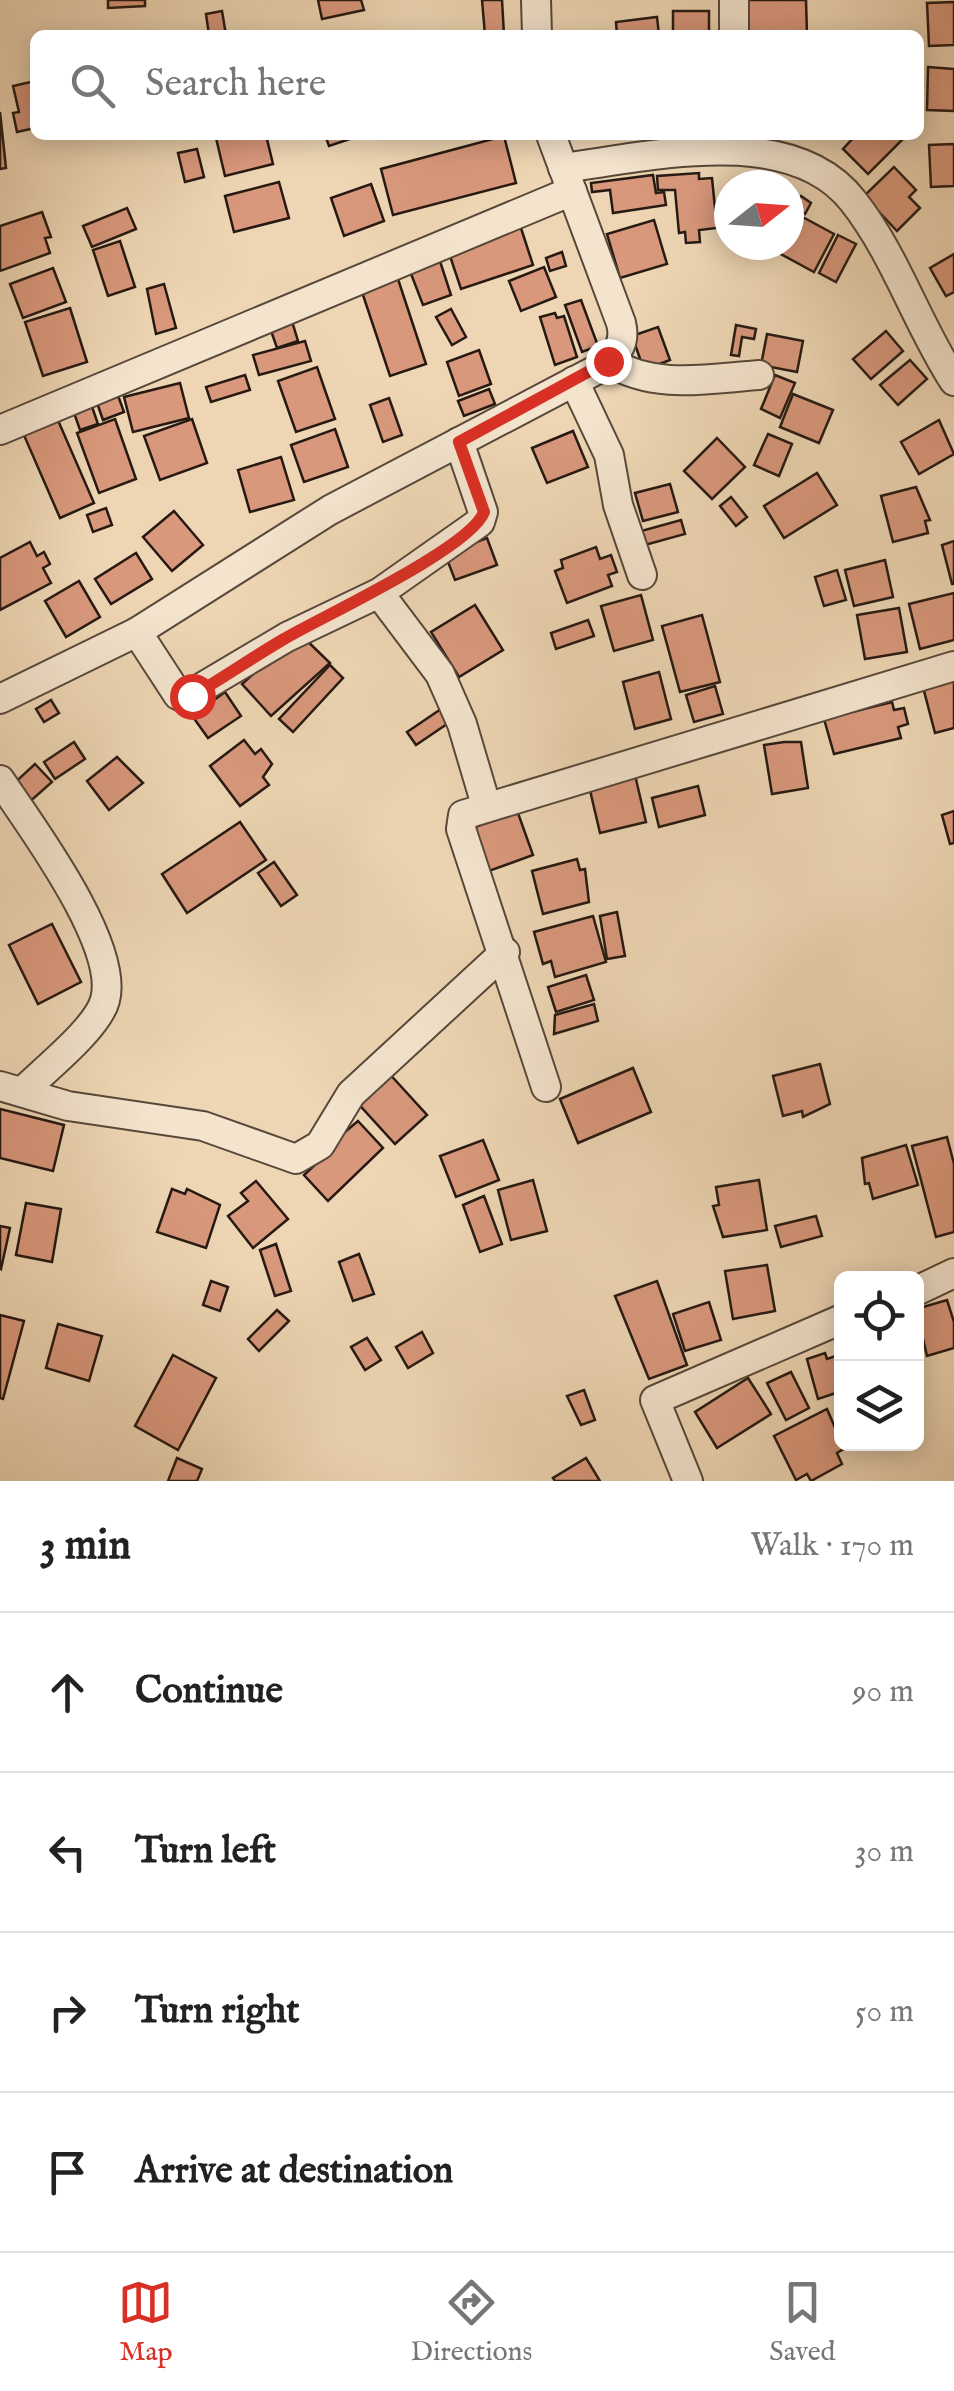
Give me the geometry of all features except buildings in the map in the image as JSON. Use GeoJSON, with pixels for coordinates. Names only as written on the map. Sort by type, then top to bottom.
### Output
{"type":"FeatureCollection","features":[{"type":"Feature","properties":{"kind":"street"},"geometry":{"type":"LineString","coordinates":[[536,0],[537,30]]}},
{"type":"Feature","properties":{"kind":"street"},"geometry":{"type":"LineString","coordinates":[[734,0],[734,30]]}},
{"type":"Feature","properties":{"kind":"street"},"geometry":{"type":"LineString","coordinates":[[0,699],[138,632],[330,510],[608,361],[622,345],[621,323],[553,140]]}},
{"type":"Feature","properties":{"kind":"street"},"geometry":{"type":"LineString","coordinates":[[0,430],[568,180],[739,144],[819,172],[852,198],[876,236],[926,337],[954,380]]}},
{"type":"Feature","properties":{"kind":"street"},"geometry":{"type":"LineString","coordinates":[[608,361],[631,375],[666,383],[759,374]]}},
{"type":"Feature","properties":{"kind":"street"},"geometry":{"type":"LineString","coordinates":[[574,381],[609,454],[618,505],[642,575]]}},
{"type":"Feature","properties":{"kind":"street"},"geometry":{"type":"LineString","coordinates":[[138,632],[178,696],[184,698],[287,637],[379,592],[480,522],[484,512],[459,442]]}},
{"type":"Feature","properties":{"kind":"street"},"geometry":{"type":"LineString","coordinates":[[379,592],[440,674],[462,724],[486,805]]}},
{"type":"Feature","properties":{"kind":"street"},"geometry":{"type":"LineString","coordinates":[[546,1087],[505,952],[461,828],[464,815],[486,805],[954,666]]}},
{"type":"Feature","properties":{"kind":"street"},"geometry":{"type":"LineString","coordinates":[[0,780],[77,895],[106,988],[98,1016],[11,1089]]}},
{"type":"Feature","properties":{"kind":"street"},"geometry":{"type":"LineString","coordinates":[[11,1089],[85,1109],[203,1126],[296,1159],[320,1145],[350,1094],[505,952]]}},
{"type":"Feature","properties":{"kind":"street"},"geometry":{"type":"LineString","coordinates":[[924,1287],[954,1273]]}},
{"type":"Feature","properties":{"kind":"street"},"geometry":{"type":"LineString","coordinates":[[688,1481],[655,1400],[834,1322]]}},
{"type":"Feature","properties":{"kind":"route"},"geometry":{"type":"LineString","coordinates":[[192,696],[287,637],[379,592],[473,528],[484,512],[459,442],[608,361]]}}]}
